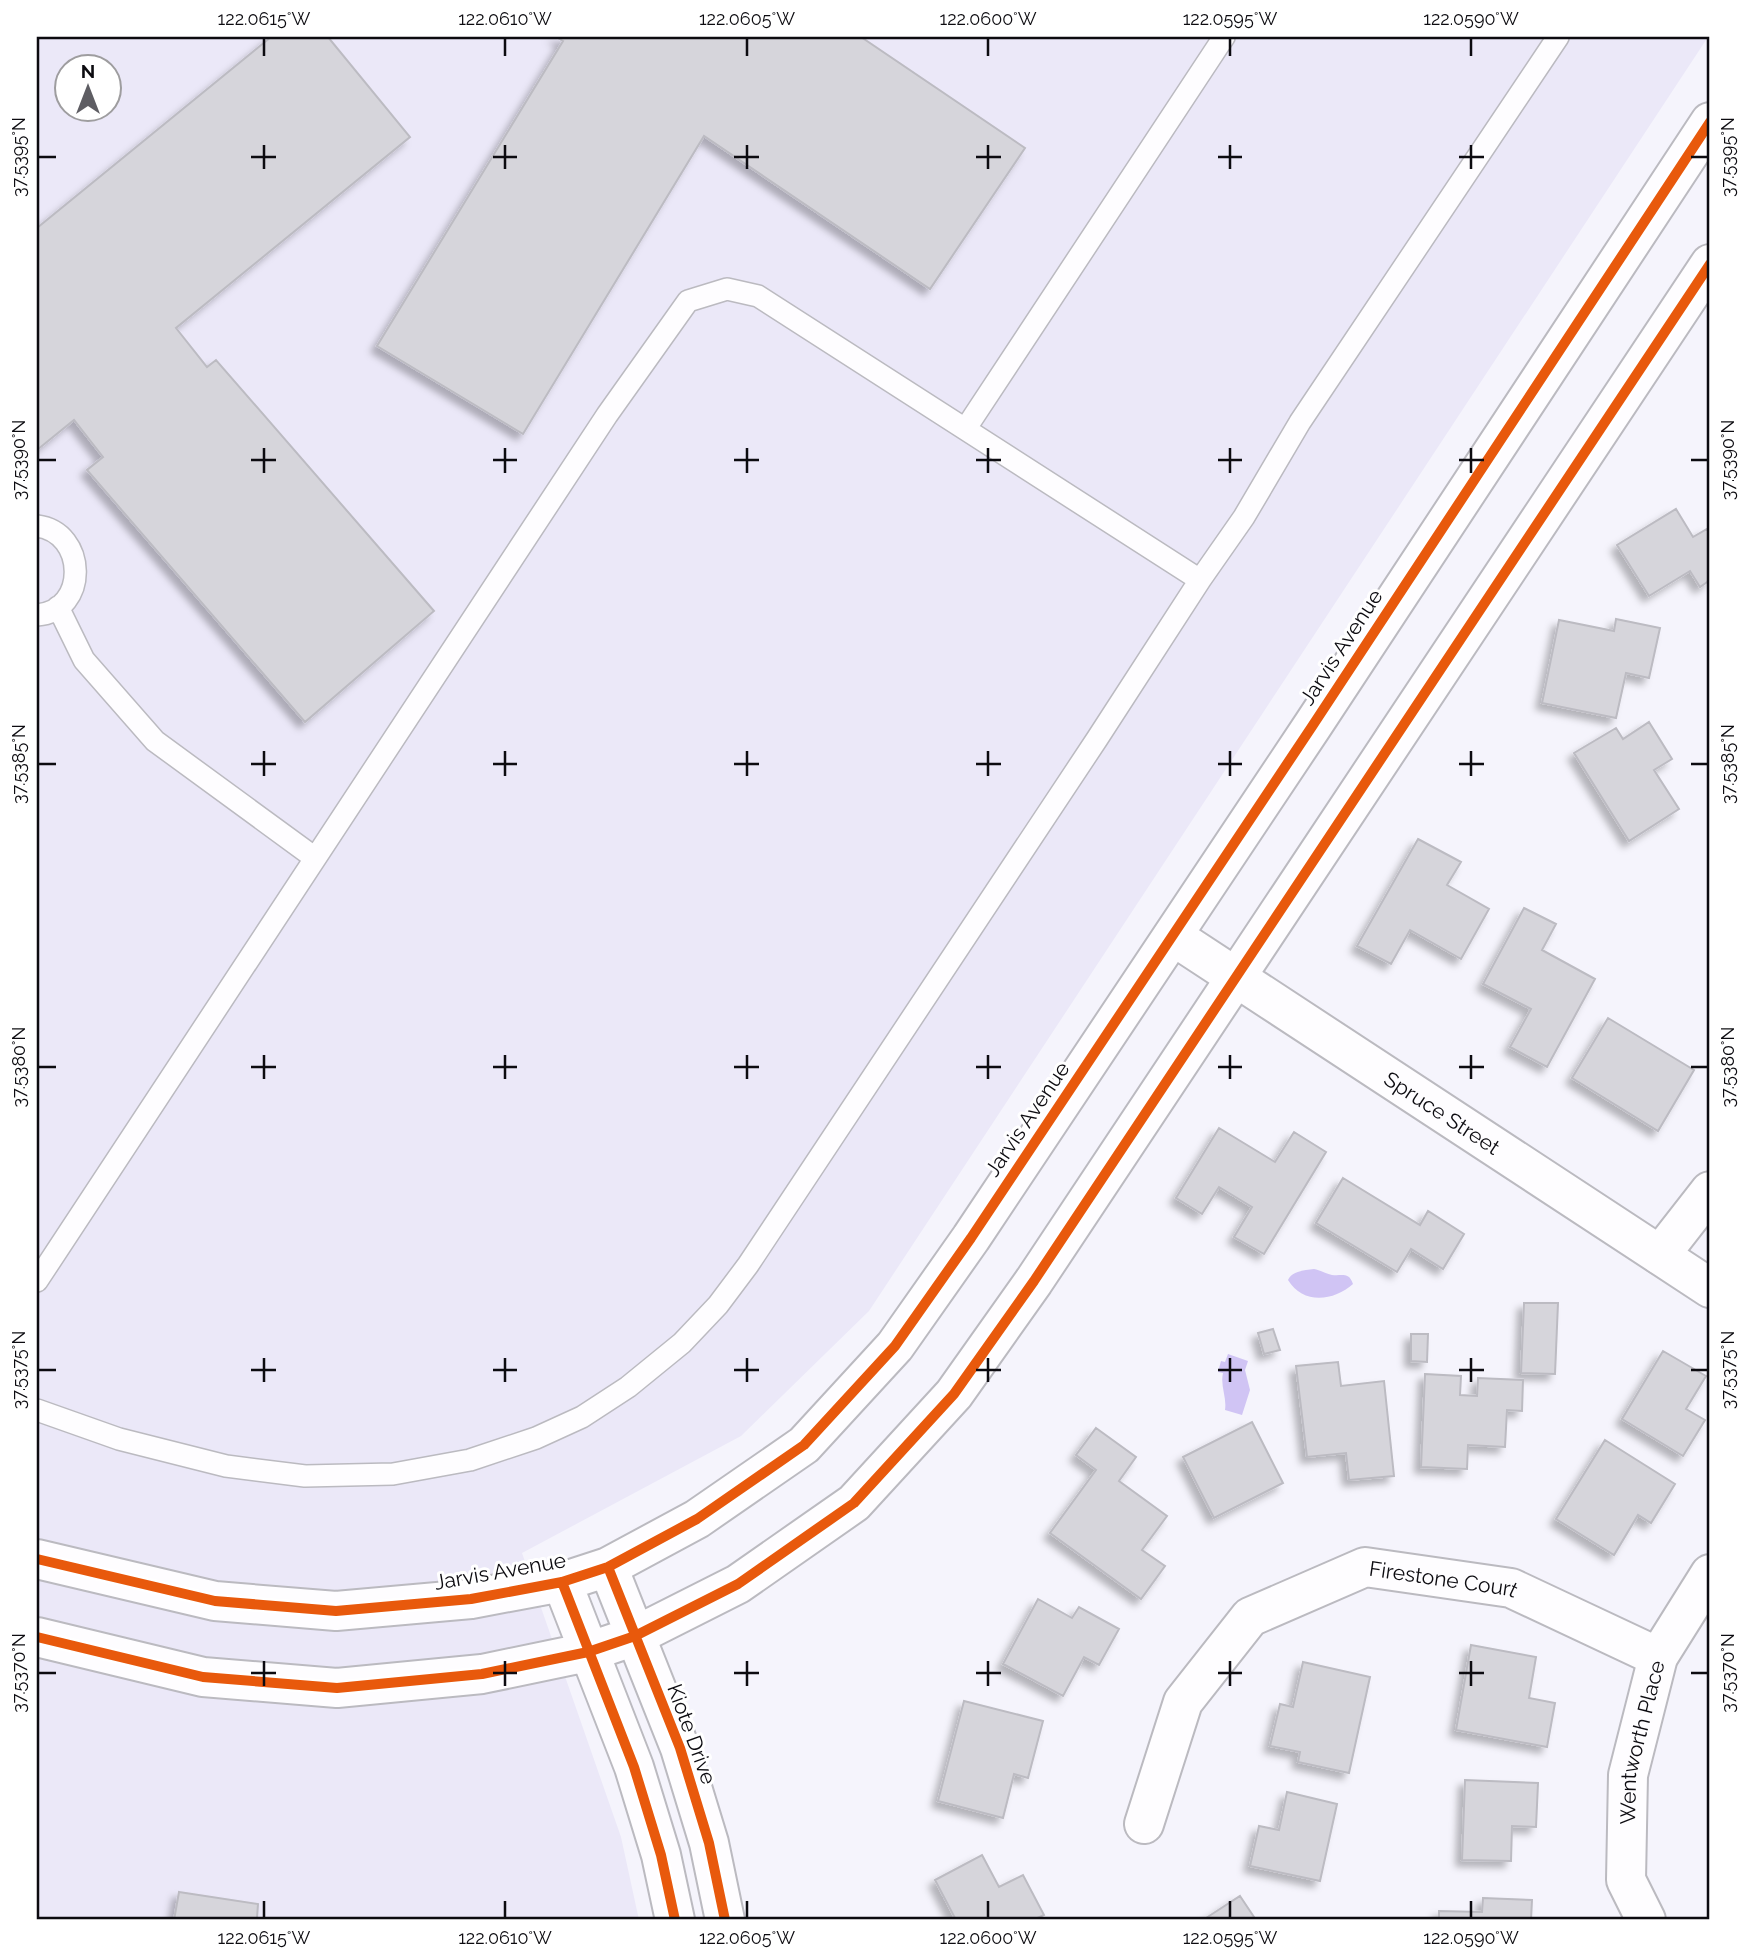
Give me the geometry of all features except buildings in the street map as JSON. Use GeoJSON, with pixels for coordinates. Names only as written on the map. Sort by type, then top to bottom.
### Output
{"type":"FeatureCollection","features":[{"type":"Feature","properties":{"kind":"main road","name":"Jarvis Avenue"},"geometry":{"type":"LineString","coordinates":[[37,1559],[215,1601],[336,1611],[471,1599],[562,1582],[608,1567],[698,1519],[804,1445],[895,1346],[971,1238],[1710,122]]}},
{"type":"Feature","properties":{"kind":"main road"},"geometry":{"type":"LineString","coordinates":[[37,1637],[203,1677],[337,1688],[482,1674],[588,1652],[635,1636],[738,1584],[854,1503],[954,1394],[1034,1281],[1710,264]]}},
{"type":"Feature","properties":{"kind":"main road","name":"Spruce Street"},"geometry":{"type":"LineString","coordinates":[[1173,936],[1710,1288]]}},
{"type":"Feature","properties":{"kind":"main road"},"geometry":{"type":"LineString","coordinates":[[1660,1255],[1710,1191]]}},
{"type":"Feature","properties":{"kind":"main road","name":"Kiote Drive"},"geometry":{"type":"LineString","coordinates":[[608,1567],[680,1748],[709,1843],[725,1920]]}},
{"type":"Feature","properties":{"kind":"main road","name":"Firestone Court"},"geometry":{"type":"LineString","coordinates":[[1144,1824],[1183,1702],[1250,1617],[1366,1567],[1511,1588],[1658,1657]]}},
{"type":"Feature","properties":{"kind":"main road","name":"Wentworth Place"},"geometry":{"type":"LineString","coordinates":[[1646,1920],[1626,1880],[1628,1775],[1658,1657],[1710,1574]]}},
{"type":"Feature","properties":{"kind":"main road"},"geometry":{"type":"LineString","coordinates":[[562,1582],[634,1768],[661,1855],[675,1920]]}},
{"type":"Feature","properties":{"kind":"lane"},"geometry":{"type":"LineString","coordinates":[[965,428],[1224,37]]}},
{"type":"Feature","properties":{"kind":"lane"},"geometry":{"type":"LineString","coordinates":[[37,1410],[119,1439],[226,1466],[305,1476],[393,1474],[470,1460],[536,1438],[582,1417],[628,1387],[677,1348],[718,1305],[748,1265],[1244,517],[1300,422],[1558,37]]}},
{"type":"Feature","properties":{"kind":"lane"},"geometry":{"type":"LineString","coordinates":[[37,1281],[607,415],[688,301],[727,289],[758,296],[1200,580]]}},
{"type":"Feature","properties":{"kind":"lane"},"geometry":{"type":"LineString","coordinates":[[37,526],[55,532],[66,541],[74,554],[76,568],[75,583],[69,596],[58,607],[37,615]]}},
{"type":"Feature","properties":{"kind":"lane"},"geometry":{"type":"LineString","coordinates":[[58,607],[84,660],[155,741],[315,858]]}},
{"type":"Feature","properties":{"kind":"shaded area"},"geometry":{"type":"Polygon","coordinates":[[[37,37],[1708,37],[869,1311],[741,1436],[522,1553],[621,1837],[639,1920],[37,1920],[37,37]]]}},
{"type":"Feature","properties":{"kind":"shaded area"},"geometry":{"type":"Polygon","coordinates":[[[1314,1269],[1332,1275],[1347,1276],[1353,1284],[1337,1294],[1319,1298],[1302,1294],[1288,1280],[1296,1273],[1314,1269]]]}},
{"type":"Feature","properties":{"kind":"shaded area"},"geometry":{"type":"Polygon","coordinates":[[[1228,1354],[1248,1361],[1245,1370],[1250,1390],[1242,1415],[1225,1410],[1223,1373],[1218,1372],[1221,1361],[1225,1362],[1228,1354]]]}},
{"type":"Feature","properties":{"kind":"cycle path"},"geometry":{"type":"LineString","coordinates":[[37,1559],[215,1601],[336,1611],[471,1599],[562,1582],[608,1567],[697,1519],[804,1445],[895,1346],[971,1238],[1710,122]]}},
{"type":"Feature","properties":{"kind":"cycle path"},"geometry":{"type":"LineString","coordinates":[[37,1637],[203,1677],[337,1688],[482,1674],[588,1652],[635,1636],[738,1584],[854,1503],[954,1394],[1034,1281],[1710,264]]}},
{"type":"Feature","properties":{"kind":"cycle path"},"geometry":{"type":"LineString","coordinates":[[608,1567],[680,1748],[709,1843],[725,1920]]}},
{"type":"Feature","properties":{"kind":"cycle path"},"geometry":{"type":"LineString","coordinates":[[562,1582],[634,1767],[661,1855],[675,1920]]}}]}
